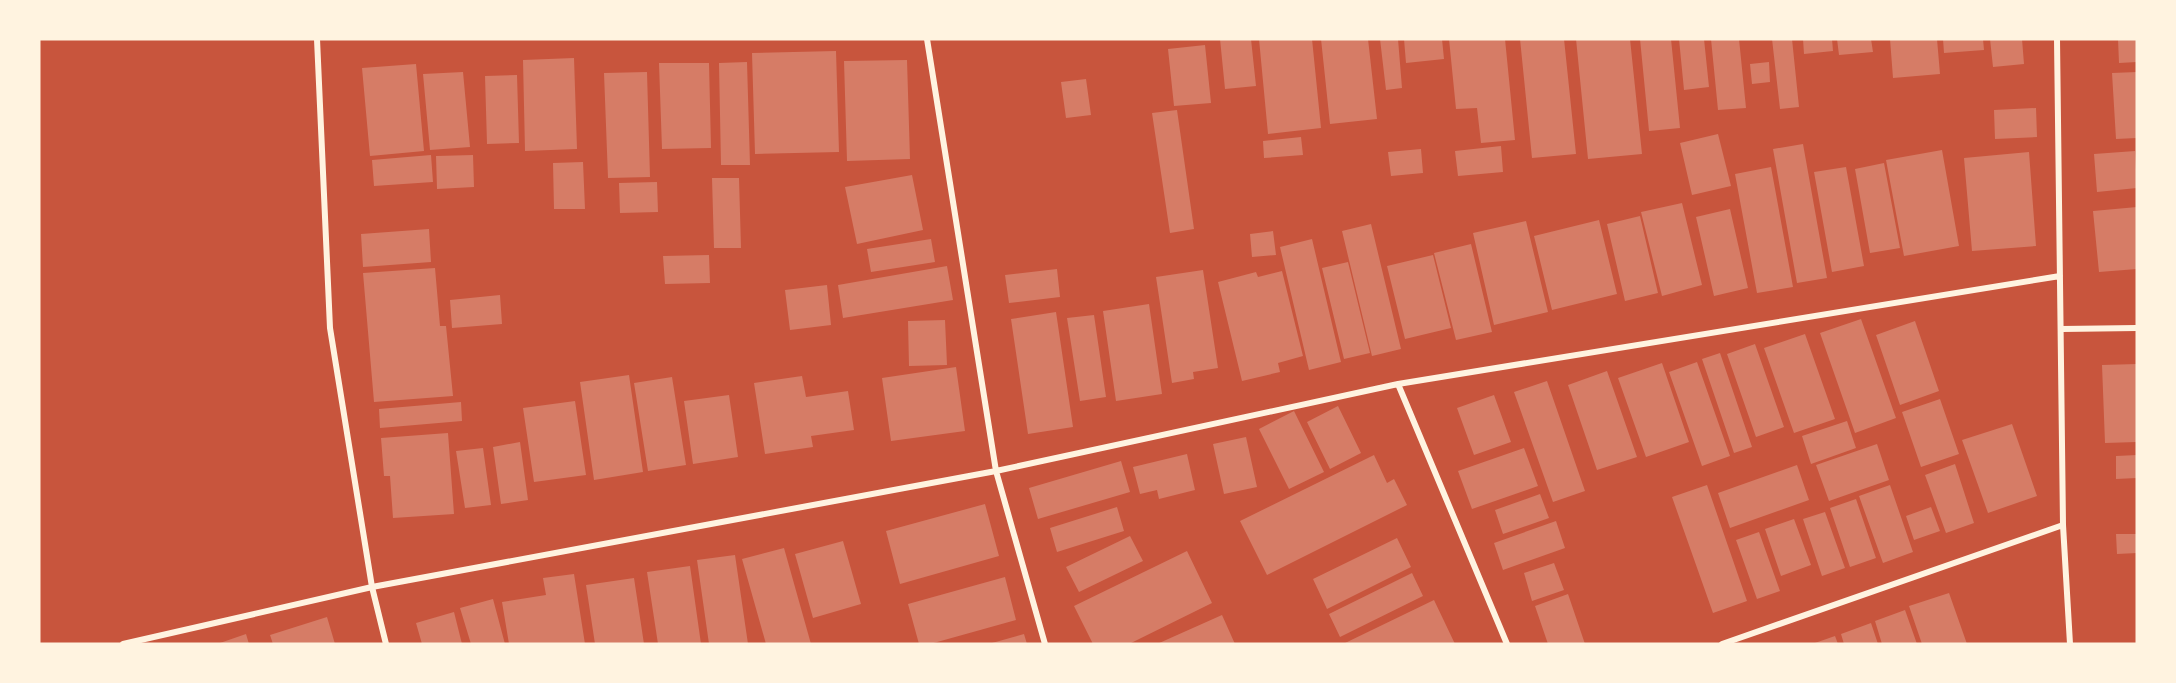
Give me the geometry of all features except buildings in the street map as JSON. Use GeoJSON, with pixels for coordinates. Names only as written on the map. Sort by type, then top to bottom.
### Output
{"type":"FeatureCollection","features":[{"type":"Feature","properties":{"kind":"street"},"geometry":{"type":"LineString","coordinates":[[317,39],[330,328],[372,586],[386,644]]}},
{"type":"Feature","properties":{"kind":"street"},"geometry":{"type":"LineString","coordinates":[[927,39],[996,471],[1045,644]]}},
{"type":"Feature","properties":{"kind":"street"},"geometry":{"type":"LineString","coordinates":[[2057,39],[2063,525],[2070,644]]}},
{"type":"Feature","properties":{"kind":"street"},"geometry":{"type":"LineString","coordinates":[[123,644],[372,586],[996,471],[1398,384],[2060,276]]}},
{"type":"Feature","properties":{"kind":"street"},"geometry":{"type":"LineString","coordinates":[[2062,329],[2137,328]]}},
{"type":"Feature","properties":{"kind":"street"},"geometry":{"type":"LineString","coordinates":[[1398,384],[1507,644]]}},
{"type":"Feature","properties":{"kind":"street"},"geometry":{"type":"LineString","coordinates":[[1722,644],[2063,525]]}}]}
